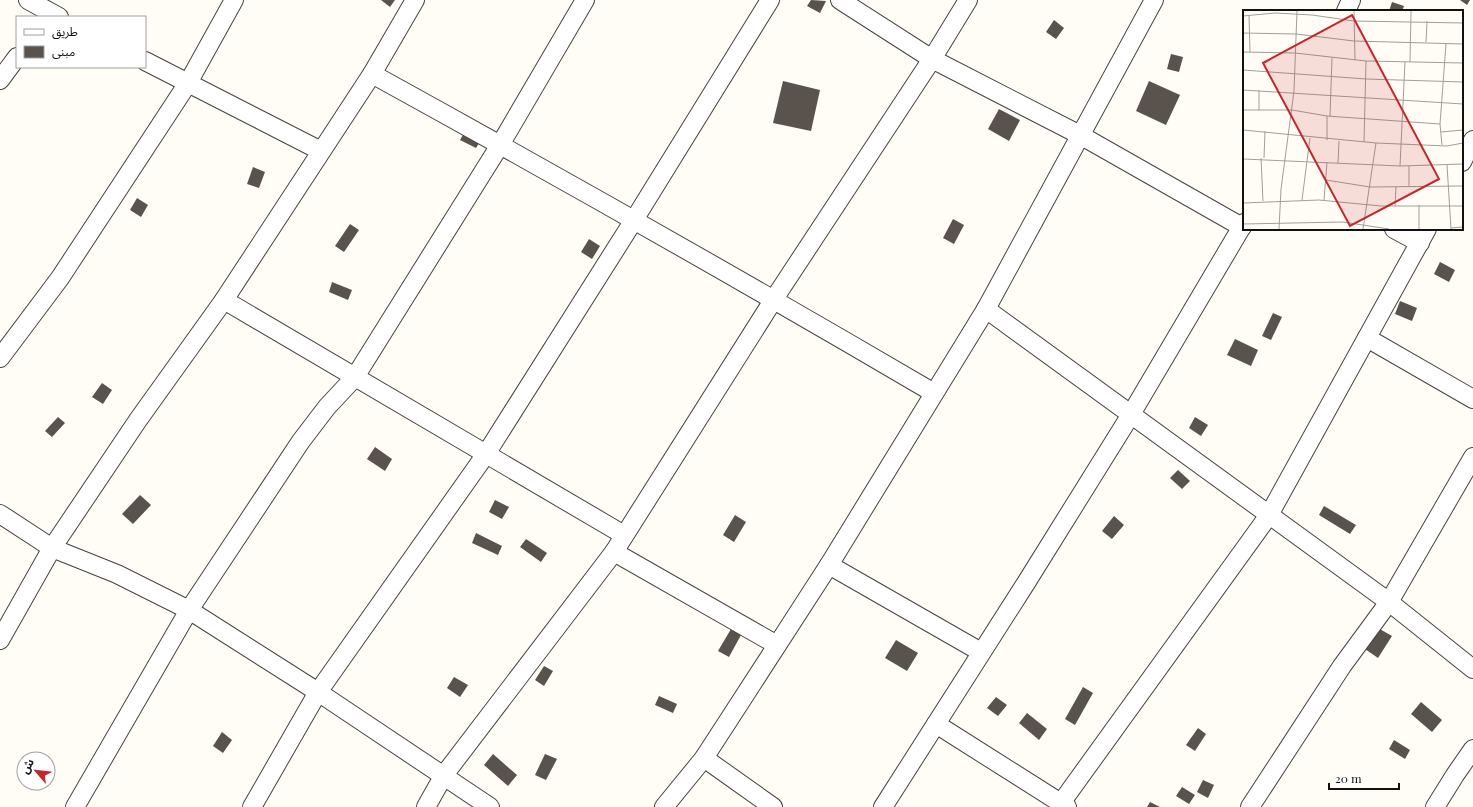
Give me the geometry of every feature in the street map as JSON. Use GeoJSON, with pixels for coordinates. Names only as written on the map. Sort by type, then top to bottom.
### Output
{"type":"FeatureCollection","features":[{"type":"Feature","properties":{"kind":"street"},"geometry":{"type":"LineString","coordinates":[[28,0],[54,12]]}},
{"type":"Feature","properties":{"kind":"street"},"geometry":{"type":"LineString","coordinates":[[0,358],[60,278],[188,83],[234,0]]}},
{"type":"Feature","properties":{"kind":"street"},"geometry":{"type":"LineString","coordinates":[[0,640],[52,548],[138,420],[224,300],[372,74],[415,0]]}},
{"type":"Feature","properties":{"kind":"street"},"geometry":{"type":"LineString","coordinates":[[75,807],[189,610],[301,441],[327,407],[355,377],[500,145],[585,0]]}},
{"type":"Feature","properties":{"kind":"street"},"geometry":{"type":"LineString","coordinates":[[252,807],[318,692],[486,454],[634,220],[770,0]]}},
{"type":"Feature","properties":{"kind":"street"},"geometry":{"type":"LineString","coordinates":[[840,0],[932,59],[1080,135],[1243,225],[1130,416],[883,807]]}},
{"type":"Feature","properties":{"kind":"street"},"geometry":{"type":"LineString","coordinates":[[426,807],[444,775],[614,552],[774,299],[932,59],[968,0]]}},
{"type":"Feature","properties":{"kind":"street"},"geometry":{"type":"LineString","coordinates":[[664,807],[704,758],[829,565],[986,309],[1154,0]]}},
{"type":"Feature","properties":{"kind":"street"},"geometry":{"type":"LineString","coordinates":[[1346,10],[1351,0]]}},
{"type":"Feature","properties":{"kind":"street"},"geometry":{"type":"LineString","coordinates":[[0,80],[16,58]]}},
{"type":"Feature","properties":{"kind":"street"},"geometry":{"type":"LineString","coordinates":[[146,62],[321,151]]}},
{"type":"Feature","properties":{"kind":"street"},"geometry":{"type":"LineString","coordinates":[[372,74],[774,299],[934,394]]}},
{"type":"Feature","properties":{"kind":"street"},"geometry":{"type":"LineString","coordinates":[[1463,160],[1473,140]]}},
{"type":"Feature","properties":{"kind":"street"},"geometry":{"type":"LineString","coordinates":[[936,724],[1064,805],[1269,515],[1423,236],[1398,230]]}},
{"type":"Feature","properties":{"kind":"street"},"geometry":{"type":"LineString","coordinates":[[224,300],[624,535]]}},
{"type":"Feature","properties":{"kind":"street"},"geometry":{"type":"LineString","coordinates":[[986,309],[1130,416],[1389,602],[1473,669]]}},
{"type":"Feature","properties":{"kind":"street"},"geometry":{"type":"LineString","coordinates":[[1367,338],[1473,399]]}},
{"type":"Feature","properties":{"kind":"street"},"geometry":{"type":"LineString","coordinates":[[1250,807],[1342,666],[1389,602],[1473,456]]}},
{"type":"Feature","properties":{"kind":"street"},"geometry":{"type":"LineString","coordinates":[[0,514],[52,548],[117,574],[189,610],[318,692],[490,807]]}},
{"type":"Feature","properties":{"kind":"street"},"geometry":{"type":"LineString","coordinates":[[614,552],[777,645]]}},
{"type":"Feature","properties":{"kind":"street"},"geometry":{"type":"LineString","coordinates":[[829,565],[982,652]]}},
{"type":"Feature","properties":{"kind":"street"},"geometry":{"type":"LineString","coordinates":[[1435,807],[1454,775],[1473,749]]}},
{"type":"Feature","properties":{"kind":"street"},"geometry":{"type":"LineString","coordinates":[[704,758],[773,807]]}},
{"type":"Feature","properties":{"kind":"building"},"geometry":{"type":"Polygon","coordinates":[[[381,0],[395,0],[390,7],[381,0]]]}},
{"type":"Feature","properties":{"kind":"building"},"geometry":{"type":"Polygon","coordinates":[[[811,0],[826,1],[820,13],[807,6],[811,0]]]}},
{"type":"Feature","properties":{"kind":"building"},"geometry":{"type":"Polygon","coordinates":[[[1460,0],[1470,0],[1467,5],[1460,0]]]}},
{"type":"Feature","properties":{"kind":"building"},"geometry":{"type":"Polygon","coordinates":[[[1392,2],[1404,6],[1402,10],[1389,10],[1392,2]]]}},
{"type":"Feature","properties":{"kind":"building"},"geometry":{"type":"Polygon","coordinates":[[[1054,20],[1064,28],[1056,39],[1046,32],[1054,20]]]}},
{"type":"Feature","properties":{"kind":"building"},"geometry":{"type":"Polygon","coordinates":[[[1171,54],[1183,57],[1179,72],[1167,69],[1171,54]]]}},
{"type":"Feature","properties":{"kind":"building"},"geometry":{"type":"Polygon","coordinates":[[[783,81],[820,90],[811,131],[773,123],[783,81]]]}},
{"type":"Feature","properties":{"kind":"building"},"geometry":{"type":"Polygon","coordinates":[[[1149,81],[1180,95],[1166,125],[1136,111],[1149,81]]]}},
{"type":"Feature","properties":{"kind":"building"},"geometry":{"type":"Polygon","coordinates":[[[999,109],[1020,120],[1009,141],[988,129],[999,109]]]}},
{"type":"Feature","properties":{"kind":"building"},"geometry":{"type":"Polygon","coordinates":[[[465,131],[481,140],[476,148],[460,140],[465,131]]]}},
{"type":"Feature","properties":{"kind":"building"},"geometry":{"type":"Polygon","coordinates":[[[253,167],[265,172],[259,188],[247,184],[253,167]]]}},
{"type":"Feature","properties":{"kind":"building"},"geometry":{"type":"Polygon","coordinates":[[[137,198],[148,205],[141,217],[130,210],[137,198]]]}},
{"type":"Feature","properties":{"kind":"building"},"geometry":{"type":"Polygon","coordinates":[[[953,219],[964,225],[954,244],[943,238],[953,219]]]}},
{"type":"Feature","properties":{"kind":"building"},"geometry":{"type":"Polygon","coordinates":[[[350,224],[359,230],[344,252],[335,246],[350,224]]]}},
{"type":"Feature","properties":{"kind":"building"},"geometry":{"type":"Polygon","coordinates":[[[589,239],[600,246],[592,259],[581,252],[589,239]]]}},
{"type":"Feature","properties":{"kind":"building"},"geometry":{"type":"Polygon","coordinates":[[[1440,262],[1455,270],[1449,282],[1434,274],[1440,262]]]}},
{"type":"Feature","properties":{"kind":"building"},"geometry":{"type":"Polygon","coordinates":[[[332,282],[352,290],[348,300],[329,292],[332,282]]]}},
{"type":"Feature","properties":{"kind":"building"},"geometry":{"type":"Polygon","coordinates":[[[1400,301],[1417,308],[1412,321],[1395,314],[1400,301]]]}},
{"type":"Feature","properties":{"kind":"building"},"geometry":{"type":"Polygon","coordinates":[[[1273,313],[1282,317],[1271,340],[1262,336],[1273,313]]]}},
{"type":"Feature","properties":{"kind":"building"},"geometry":{"type":"Polygon","coordinates":[[[1235,339],[1258,350],[1251,366],[1227,355],[1235,339]]]}},
{"type":"Feature","properties":{"kind":"building"},"geometry":{"type":"Polygon","coordinates":[[[102,383],[112,390],[103,404],[92,397],[102,383]]]}},
{"type":"Feature","properties":{"kind":"building"},"geometry":{"type":"Polygon","coordinates":[[[58,417],[65,423],[52,437],[45,431],[58,417]]]}},
{"type":"Feature","properties":{"kind":"building"},"geometry":{"type":"Polygon","coordinates":[[[1195,417],[1208,425],[1201,436],[1189,428],[1195,417]]]}},
{"type":"Feature","properties":{"kind":"building"},"geometry":{"type":"Polygon","coordinates":[[[375,447],[392,459],[385,471],[367,459],[375,447]]]}},
{"type":"Feature","properties":{"kind":"building"},"geometry":{"type":"Polygon","coordinates":[[[1178,470],[1190,481],[1182,489],[1170,478],[1178,470]]]}},
{"type":"Feature","properties":{"kind":"building"},"geometry":{"type":"Polygon","coordinates":[[[140,495],[151,505],[133,524],[122,514],[140,495]]]}},
{"type":"Feature","properties":{"kind":"building"},"geometry":{"type":"Polygon","coordinates":[[[495,500],[509,507],[502,519],[489,512],[495,500]]]}},
{"type":"Feature","properties":{"kind":"building"},"geometry":{"type":"Polygon","coordinates":[[[1324,506],[1356,525],[1350,534],[1319,515],[1324,506]]]}},
{"type":"Feature","properties":{"kind":"building"},"geometry":{"type":"Polygon","coordinates":[[[735,515],[746,522],[734,542],[723,535],[735,515]]]}},
{"type":"Feature","properties":{"kind":"building"},"geometry":{"type":"Polygon","coordinates":[[[1114,516],[1124,525],[1112,539],[1102,531],[1114,516]]]}},
{"type":"Feature","properties":{"kind":"building"},"geometry":{"type":"Polygon","coordinates":[[[476,533],[502,546],[498,555],[472,543],[476,533]]]}},
{"type":"Feature","properties":{"kind":"building"},"geometry":{"type":"Polygon","coordinates":[[[526,539],[547,553],[541,562],[520,547],[526,539]]]}},
{"type":"Feature","properties":{"kind":"building"},"geometry":{"type":"Polygon","coordinates":[[[1378,628],[1392,636],[1378,658],[1365,649],[1378,628]]]}},
{"type":"Feature","properties":{"kind":"building"},"geometry":{"type":"Polygon","coordinates":[[[731,629],[741,635],[729,657],[718,651],[731,629]]]}},
{"type":"Feature","properties":{"kind":"building"},"geometry":{"type":"Polygon","coordinates":[[[896,640],[918,653],[907,671],[885,658],[896,640]]]}},
{"type":"Feature","properties":{"kind":"building"},"geometry":{"type":"Polygon","coordinates":[[[544,666],[553,671],[544,686],[535,680],[544,666]]]}},
{"type":"Feature","properties":{"kind":"building"},"geometry":{"type":"Polygon","coordinates":[[[454,677],[468,685],[460,697],[447,688],[454,677]]]}},
{"type":"Feature","properties":{"kind":"building"},"geometry":{"type":"Polygon","coordinates":[[[1083,687],[1093,693],[1075,725],[1065,719],[1083,687]]]}},
{"type":"Feature","properties":{"kind":"building"},"geometry":{"type":"Polygon","coordinates":[[[659,696],[677,704],[673,713],[655,705],[659,696]]]}},
{"type":"Feature","properties":{"kind":"building"},"geometry":{"type":"Polygon","coordinates":[[[996,697],[1007,705],[998,716],[987,708],[996,697]]]}},
{"type":"Feature","properties":{"kind":"building"},"geometry":{"type":"Polygon","coordinates":[[[1421,702],[1442,720],[1432,732],[1411,714],[1421,702]]]}},
{"type":"Feature","properties":{"kind":"building"},"geometry":{"type":"Polygon","coordinates":[[[1027,713],[1047,729],[1039,740],[1019,723],[1027,713]]]}},
{"type":"Feature","properties":{"kind":"building"},"geometry":{"type":"Polygon","coordinates":[[[1198,728],[1206,734],[1195,751],[1186,745],[1198,728]]]}},
{"type":"Feature","properties":{"kind":"building"},"geometry":{"type":"Polygon","coordinates":[[[222,732],[232,740],[223,753],[213,746],[222,732]]]}},
{"type":"Feature","properties":{"kind":"building"},"geometry":{"type":"Polygon","coordinates":[[[1394,740],[1410,750],[1405,759],[1389,749],[1394,740]]]}},
{"type":"Feature","properties":{"kind":"building"},"geometry":{"type":"Polygon","coordinates":[[[493,754],[517,775],[508,786],[484,765],[493,754]]]}},
{"type":"Feature","properties":{"kind":"building"},"geometry":{"type":"Polygon","coordinates":[[[545,754],[557,759],[546,780],[535,775],[545,754]]]}},
{"type":"Feature","properties":{"kind":"building"},"geometry":{"type":"Polygon","coordinates":[[[1203,780],[1214,785],[1208,798],[1197,792],[1203,780]]]}},
{"type":"Feature","properties":{"kind":"building"},"geometry":{"type":"Polygon","coordinates":[[[1182,787],[1195,795],[1189,804],[1176,796],[1182,787]]]}},
{"type":"Feature","properties":{"kind":"building"},"geometry":{"type":"Polygon","coordinates":[[[1150,802],[1160,807],[1147,807],[1150,802]]]}}]}
